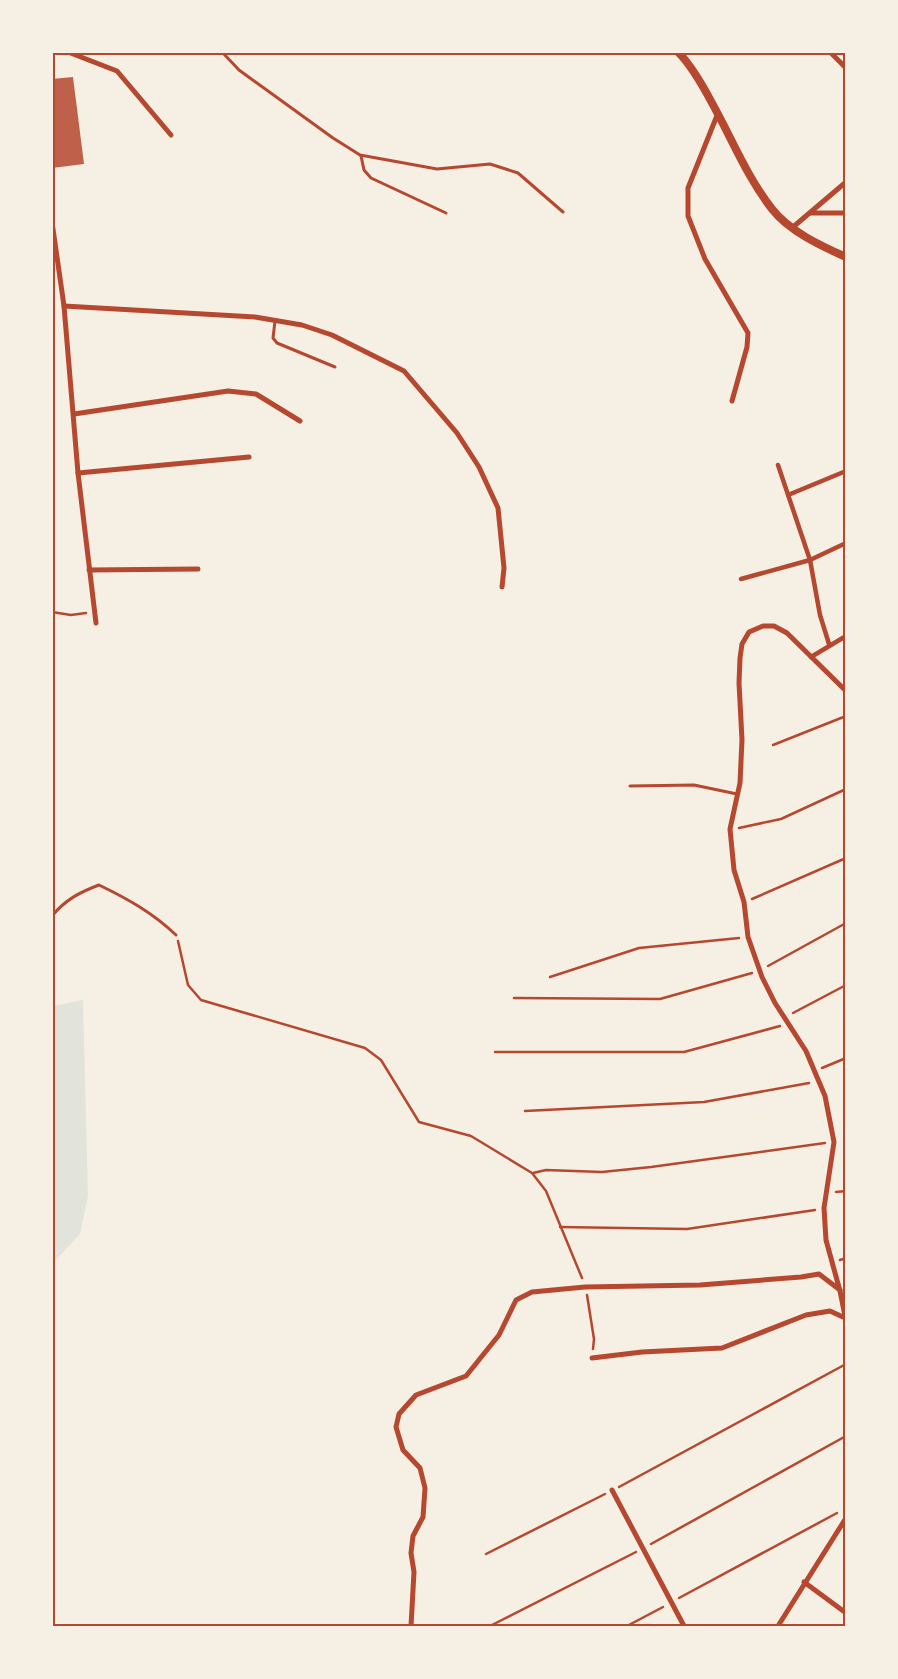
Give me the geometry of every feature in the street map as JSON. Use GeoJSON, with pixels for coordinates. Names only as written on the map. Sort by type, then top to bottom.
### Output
{"type":"FeatureCollection","features":[{"type":"Feature","properties":{"kind":"street"},"geometry":{"type":"LineString","coordinates":[[68,52],[117,72],[170,135]]}},
{"type":"Feature","properties":{"kind":"street"},"geometry":{"type":"LineString","coordinates":[[830,52],[846,68]]}},
{"type":"Feature","properties":{"kind":"street"},"geometry":{"type":"LineString","coordinates":[[680,54],[718,113],[742,162],[773,210],[793,227],[826,248],[846,257]]}},
{"type":"Feature","properties":{"kind":"street"},"geometry":{"type":"LineString","coordinates":[[718,113],[688,188],[688,216],[705,259],[748,333],[748,348],[732,400]]}},
{"type":"Feature","properties":{"kind":"street"},"geometry":{"type":"LineString","coordinates":[[793,227],[846,182]]}},
{"type":"Feature","properties":{"kind":"street"},"geometry":{"type":"LineString","coordinates":[[809,213],[846,213]]}},
{"type":"Feature","properties":{"kind":"street"},"geometry":{"type":"LineString","coordinates":[[52,222],[64,306],[78,473],[96,623]]}},
{"type":"Feature","properties":{"kind":"street"},"geometry":{"type":"LineString","coordinates":[[64,306],[255,317],[302,325],[332,335],[404,371],[457,433],[479,467],[498,508],[504,568],[502,587]]}},
{"type":"Feature","properties":{"kind":"street"},"geometry":{"type":"LineString","coordinates":[[74,414],[228,390],[256,394],[300,421]]}},
{"type":"Feature","properties":{"kind":"street"},"geometry":{"type":"LineString","coordinates":[[78,473],[250,457]]}},
{"type":"Feature","properties":{"kind":"street"},"geometry":{"type":"LineString","coordinates":[[778,465],[810,560],[820,615],[829,644]]}},
{"type":"Feature","properties":{"kind":"street"},"geometry":{"type":"LineString","coordinates":[[788,495],[846,472]]}},
{"type":"Feature","properties":{"kind":"street"},"geometry":{"type":"LineString","coordinates":[[741,580],[810,560],[846,543]]}},
{"type":"Feature","properties":{"kind":"street"},"geometry":{"type":"LineString","coordinates":[[89,570],[198,569]]}},
{"type":"Feature","properties":{"kind":"street"},"geometry":{"type":"LineString","coordinates":[[844,1319],[840,1291],[826,1240],[824,1208],[834,1142],[816,1071],[789,1023],[774,1003],[748,937],[744,902],[734,870],[730,829],[740,783],[742,740],[739,683],[742,644],[749,632],[763,626],[774,626],[787,633],[846,691]]}},
{"type":"Feature","properties":{"kind":"street"},"geometry":{"type":"LineString","coordinates":[[811,657],[829,644],[846,636]]}},
{"type":"Feature","properties":{"kind":"street"},"geometry":{"type":"LineString","coordinates":[[411,1626],[414,1572],[411,1553],[413,1536],[423,1517],[425,1488],[420,1468],[403,1450],[396,1427],[399,1414],[416,1395],[466,1376],[499,1335],[516,1300],[522,1295],[532,1292],[585,1287],[700,1285],[819,1274],[823,1275],[840,1291]]}},
{"type":"Feature","properties":{"kind":"street"},"geometry":{"type":"LineString","coordinates":[[592,1358],[642,1352],[722,1348],[806,1315],[830,1311],[844,1319]]}},
{"type":"Feature","properties":{"kind":"street"},"geometry":{"type":"LineString","coordinates":[[612,1490],[684,1626]]}},
{"type":"Feature","properties":{"kind":"street"},"geometry":{"type":"LineString","coordinates":[[778,1626],[846,1518]]}},
{"type":"Feature","properties":{"kind":"street"},"geometry":{"type":"LineString","coordinates":[[804,1582],[846,1613]]}},
{"type":"Feature","properties":{"kind":"lane"},"geometry":{"type":"LineString","coordinates":[[222,52],[239,70],[333,138],[360,155],[437,169],[490,164],[518,173],[563,212]]}},
{"type":"Feature","properties":{"kind":"lane"},"geometry":{"type":"LineString","coordinates":[[360,155],[364,170],[371,178],[446,213]]}},
{"type":"Feature","properties":{"kind":"lane"},"geometry":{"type":"LineString","coordinates":[[275,320],[274,338],[277,343],[335,367]]}},
{"type":"Feature","properties":{"kind":"lane"},"geometry":{"type":"LineString","coordinates":[[630,786],[694,785],[737,794]]}},
{"type":"Feature","properties":{"kind":"lane"},"geometry":{"type":"LineString","coordinates":[[52,916],[62,904],[80,892],[99,885],[136,902],[158,918],[176,935]]}},
{"type":"Feature","properties":{"kind":"path"},"geometry":{"type":"LineString","coordinates":[[52,612],[71,615],[95,611]]}},
{"type":"Feature","properties":{"kind":"path"},"geometry":{"type":"LineString","coordinates":[[773,744],[846,716]]}},
{"type":"Feature","properties":{"kind":"path"},"geometry":{"type":"LineString","coordinates":[[730,829],[781,819],[846,789]]}},
{"type":"Feature","properties":{"kind":"path"},"geometry":{"type":"LineString","coordinates":[[744,902],[846,858]]}},
{"type":"Feature","properties":{"kind":"path"},"geometry":{"type":"LineString","coordinates":[[514,998],[660,999],[760,970],[846,923]]}},
{"type":"Feature","properties":{"kind":"path"},"geometry":{"type":"LineString","coordinates":[[176,935],[188,985],[201,1000],[365,1048],[381,1060],[419,1122],[471,1136],[532,1173],[546,1191],[585,1287],[594,1339],[592,1358]]}},
{"type":"Feature","properties":{"kind":"path"},"geometry":{"type":"LineString","coordinates":[[550,976],[639,948],[748,937]]}},
{"type":"Feature","properties":{"kind":"path"},"geometry":{"type":"LineString","coordinates":[[785,1017],[846,985]]}},
{"type":"Feature","properties":{"kind":"path"},"geometry":{"type":"LineString","coordinates":[[495,1052],[684,1052],[789,1023]]}},
{"type":"Feature","properties":{"kind":"path"},"geometry":{"type":"LineString","coordinates":[[816,1071],[846,1058]]}},
{"type":"Feature","properties":{"kind":"path"},"geometry":{"type":"LineString","coordinates":[[525,1111],[704,1102],[820,1082]]}},
{"type":"Feature","properties":{"kind":"path"},"geometry":{"type":"LineString","coordinates":[[532,1173],[546,1170],[602,1172],[651,1167],[834,1142]]}},
{"type":"Feature","properties":{"kind":"path"},"geometry":{"type":"LineString","coordinates":[[560,1227],[687,1229],[824,1208]]}},
{"type":"Feature","properties":{"kind":"path"},"geometry":{"type":"LineString","coordinates":[[486,1554],[612,1490],[846,1364]]}},
{"type":"Feature","properties":{"kind":"path"},"geometry":{"type":"LineString","coordinates":[[490,1626],[643,1548],[846,1436]]}},
{"type":"Feature","properties":{"kind":"path"},"geometry":{"type":"LineString","coordinates":[[627,1626],[846,1508]]}},
{"type":"Feature","properties":{"kind":"shaded area"},"geometry":{"type":"Polygon","coordinates":[[[83,1000],[88,1196],[80,1234],[53,1263],[53,1006],[83,1000]]]}},
{"type":"Feature","properties":{"kind":"building"},"geometry":{"type":"Polygon","coordinates":[[[73,77],[84,164],[52,168],[52,79],[73,77]]]}}]}
